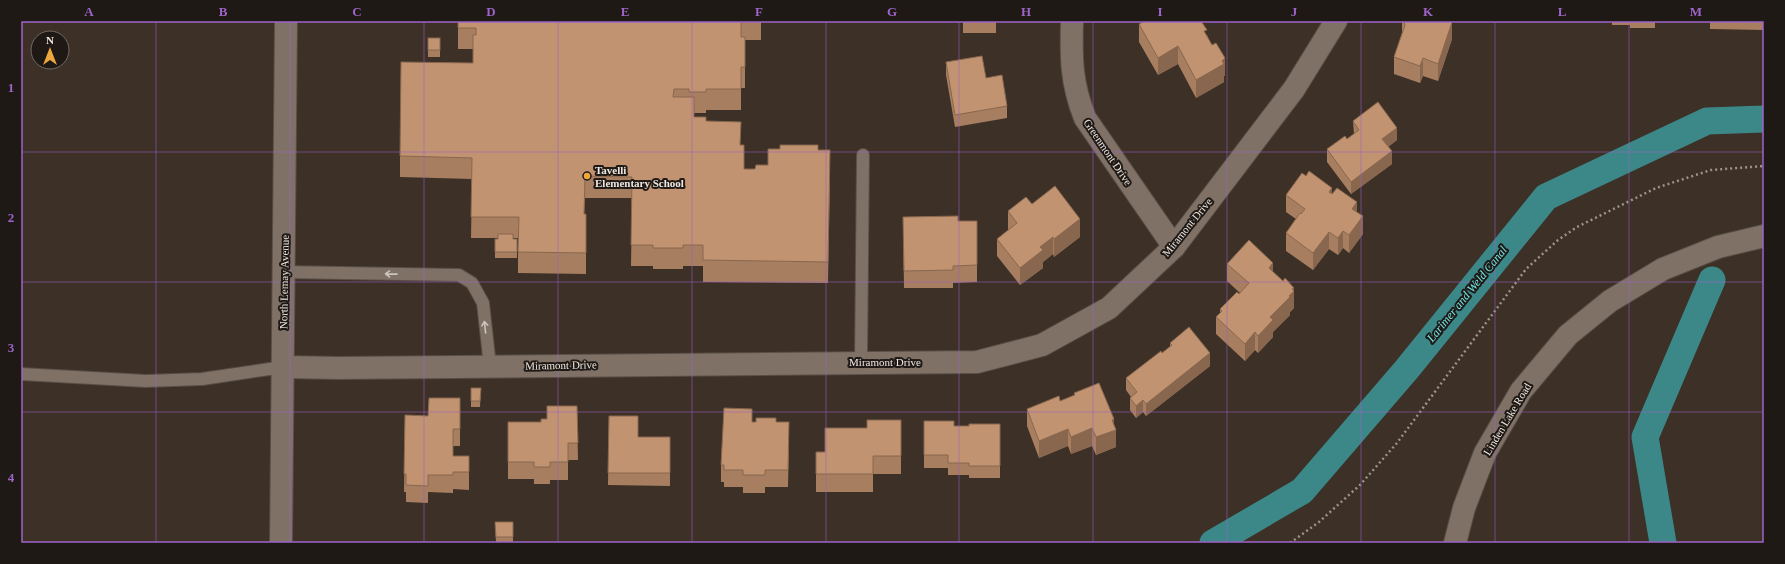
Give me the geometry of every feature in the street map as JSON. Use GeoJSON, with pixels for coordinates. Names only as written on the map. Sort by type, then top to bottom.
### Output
{"type":"FeatureCollection","features":[{"type":"Feature","properties":{"kind":"street","name":"North Lemay Avenue"},"geometry":{"type":"LineString","coordinates":[[281,543],[286,21]]}},
{"type":"Feature","properties":{"kind":"street","name":"Greenmont Drive"},"geometry":{"type":"LineString","coordinates":[[1072,21],[1073,78],[1077,98],[1085,118],[1174,248]]}},
{"type":"Feature","properties":{"kind":"street","name":"Miramont Drive"},"geometry":{"type":"LineString","coordinates":[[283,367],[977,362],[1042,345],[1109,308],[1174,248],[1294,89],[1336,21]]}},
{"type":"Feature","properties":{"kind":"street","name":"Linden Lake Road"},"geometry":{"type":"LineString","coordinates":[[1454,543],[1464,508],[1485,453],[1521,391],[1568,335],[1610,301],[1663,269],[1718,247],[1764,236]]}},
{"type":"Feature","properties":{"kind":"lane"},"geometry":{"type":"LineString","coordinates":[[861,362],[863,155]]}},
{"type":"Feature","properties":{"kind":"lane"},"geometry":{"type":"LineString","coordinates":[[284,272],[459,275],[472,283],[483,303],[490,366]]}},
{"type":"Feature","properties":{"kind":"lane"},"geometry":{"type":"LineString","coordinates":[[21,374],[146,381],[202,379],[283,367]]}},
{"type":"Feature","properties":{"kind":"path"},"geometry":{"type":"LineString","coordinates":[[1290,543],[1319,522],[1360,485],[1398,444],[1526,269],[1558,240],[1584,224],[1656,188],[1711,170],[1764,166]]}},
{"type":"Feature","properties":{"kind":"building"},"geometry":{"type":"Polygon","coordinates":[[[458,21],[741,21],[741,37],[745,37],[745,67],[741,67],[741,89],[706,89],[706,92],[689,92],[689,89],[674,89],[673,97],[694,97],[694,117],[706,117],[706,121],[741,122],[740,145],[744,145],[744,169],[755,169],[756,165],[768,165],[768,149],[780,149],[780,145],[818,145],[818,150],[830,150],[828,262],[703,260],[703,245],[683,245],[683,248],[653,248],[653,245],[631,245],[632,177],[585,176],[584,214],[586,214],[586,253],[518,252],[519,217],[471,217],[472,158],[400,156],[401,62],[473,63],[473,35],[476,35],[476,28],[458,28],[458,21]]]}},
{"type":"Feature","properties":{"kind":"building"},"geometry":{"type":"Polygon","coordinates":[[[1145,21],[1201,21],[1207,30],[1204,31],[1212,45],[1216,43],[1225,58],[1222,61],[1224,64],[1196,80],[1178,46],[1158,58],[1139,24],[1145,21]]]}},
{"type":"Feature","properties":{"kind":"building"},"geometry":{"type":"Polygon","coordinates":[[[1404,21],[1452,22],[1438,64],[1423,58],[1420,66],[1394,57],[1405,25],[1404,21]]]}},
{"type":"Feature","properties":{"kind":"building"},"geometry":{"type":"Polygon","coordinates":[[[428,38],[440,38],[440,50],[428,50],[428,38]]]}},
{"type":"Feature","properties":{"kind":"building"},"geometry":{"type":"Polygon","coordinates":[[[982,56],[986,78],[1002,75],[1007,106],[955,115],[946,62],[982,56]]]}},
{"type":"Feature","properties":{"kind":"building"},"geometry":{"type":"Polygon","coordinates":[[[1378,102],[1397,128],[1382,139],[1392,151],[1351,182],[1327,149],[1345,136],[1347,139],[1359,130],[1353,121],[1378,102]]]}},
{"type":"Feature","properties":{"kind":"building"},"geometry":{"type":"Polygon","coordinates":[[[1309,171],[1332,188],[1329,192],[1332,194],[1337,188],[1357,202],[1352,209],[1363,216],[1349,235],[1343,231],[1338,238],[1329,232],[1313,253],[1286,233],[1300,213],[1301,214],[1305,209],[1286,195],[1302,173],[1306,176],[1309,171]]]}},
{"type":"Feature","properties":{"kind":"building"},"geometry":{"type":"Polygon","coordinates":[[[1055,186],[1080,219],[1054,239],[1053,237],[1040,247],[1043,250],[1020,268],[997,239],[1017,223],[1008,211],[1026,197],[1032,204],[1055,186]]]}},
{"type":"Feature","properties":{"kind":"building"},"geometry":{"type":"Polygon","coordinates":[[[958,216],[958,221],[977,221],[977,265],[953,266],[953,270],[904,271],[903,217],[958,216]]]}},
{"type":"Feature","properties":{"kind":"building"},"geometry":{"type":"Polygon","coordinates":[[[498,234],[513,234],[513,239],[517,239],[517,252],[495,252],[495,239],[498,239],[498,234]]]}},
{"type":"Feature","properties":{"kind":"building"},"geometry":{"type":"Polygon","coordinates":[[[1249,240],[1273,263],[1269,268],[1283,281],[1285,278],[1294,288],[1292,289],[1294,291],[1270,317],[1273,320],[1258,336],[1255,332],[1245,344],[1216,317],[1222,311],[1220,309],[1237,292],[1239,294],[1249,283],[1227,264],[1249,240]]]}},
{"type":"Feature","properties":{"kind":"building"},"geometry":{"type":"Polygon","coordinates":[[[1189,327],[1210,353],[1146,404],[1143,400],[1136,406],[1130,398],[1137,392],[1126,378],[1161,351],[1162,353],[1172,345],[1170,343],[1189,327]]]}},
{"type":"Feature","properties":{"kind":"building"},"geometry":{"type":"Polygon","coordinates":[[[1099,383],[1114,419],[1112,420],[1116,430],[1096,437],[1092,428],[1071,437],[1068,429],[1039,441],[1027,409],[1059,396],[1060,401],[1075,395],[1074,393],[1099,383]]]}},
{"type":"Feature","properties":{"kind":"building"},"geometry":{"type":"Polygon","coordinates":[[[471,388],[481,388],[480,401],[471,401],[471,388]]]}},
{"type":"Feature","properties":{"kind":"building"},"geometry":{"type":"Polygon","coordinates":[[[429,398],[460,398],[460,429],[453,429],[453,456],[469,456],[469,472],[453,472],[453,475],[428,475],[428,486],[406,485],[406,474],[404,474],[405,415],[428,416],[429,398]]]}},
{"type":"Feature","properties":{"kind":"building"},"geometry":{"type":"Polygon","coordinates":[[[547,406],[577,406],[578,443],[568,443],[568,462],[550,462],[550,467],[534,467],[534,462],[508,462],[508,422],[541,422],[541,419],[547,419],[547,406]]]}},
{"type":"Feature","properties":{"kind":"building"},"geometry":{"type":"Polygon","coordinates":[[[724,408],[752,409],[752,422],[756,422],[756,418],[776,418],[776,422],[789,422],[788,470],[765,470],[765,475],[743,475],[743,470],[724,470],[724,465],[721,465],[724,408]]]}},
{"type":"Feature","properties":{"kind":"building"},"geometry":{"type":"Polygon","coordinates":[[[609,416],[638,416],[638,437],[670,437],[670,473],[608,473],[609,416]]]}},
{"type":"Feature","properties":{"kind":"building"},"geometry":{"type":"Polygon","coordinates":[[[867,420],[901,420],[901,456],[873,456],[873,474],[816,474],[816,452],[825,452],[825,428],[867,428],[867,420]]]}},
{"type":"Feature","properties":{"kind":"building"},"geometry":{"type":"Polygon","coordinates":[[[924,421],[954,421],[954,426],[969,426],[969,424],[1000,424],[1000,466],[969,466],[969,463],[948,463],[948,455],[924,455],[924,421]]]}},
{"type":"Feature","properties":{"kind":"building"},"geometry":{"type":"Polygon","coordinates":[[[495,522],[513,522],[513,537],[496,537],[495,522]]]}},
{"type":"Feature","properties":{"kind":"waterway","name":"Larimer and Weld Canal"},"geometry":{"type":"LineString","coordinates":[[1213,543],[1302,491],[1407,369],[1546,197],[1707,121],[1764,119]]}},
{"type":"Feature","properties":{"kind":"waterway"},"geometry":{"type":"LineString","coordinates":[[1663,543],[1645,437],[1712,280]]}},
{"type":"Feature","properties":{"kind":"place","name":"Tavelli Elementary School"},"geometry":{"type":"Point","coordinates":[587,176]}}]}
